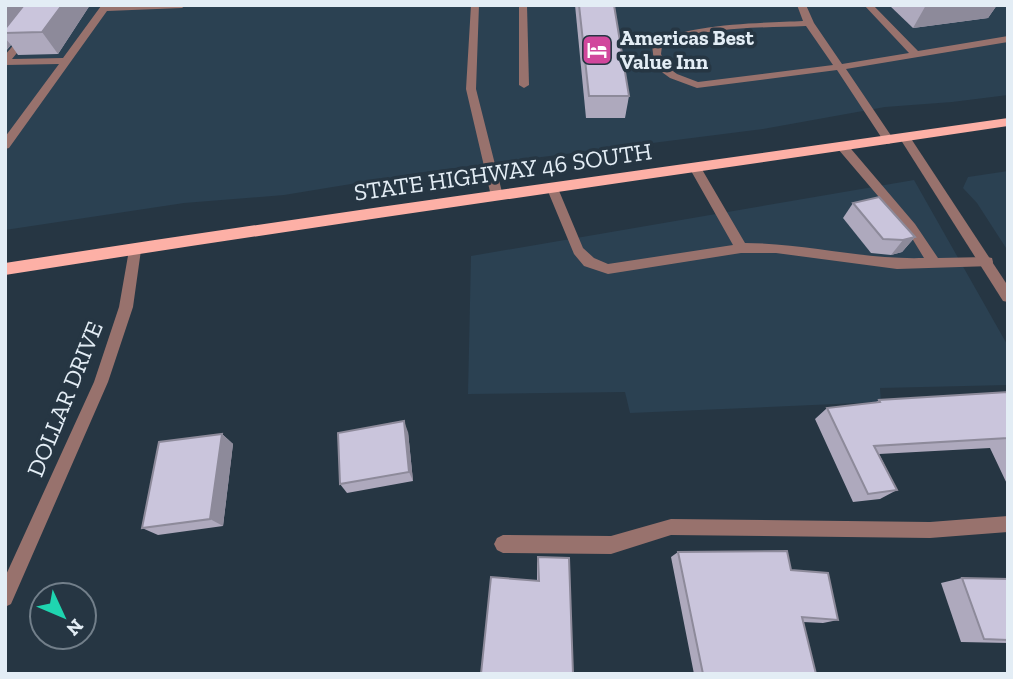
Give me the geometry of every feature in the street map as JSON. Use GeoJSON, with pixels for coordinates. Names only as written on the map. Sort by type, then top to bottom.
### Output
{"type":"FeatureCollection","features":[{"type":"Feature","properties":{"kind":"main road","name":"STATE HIGHWAY 46 SOUTH"},"geometry":{"type":"LineString","coordinates":[[5,269],[336,217],[553,190],[1008,122]]}},
{"type":"Feature","properties":{"kind":"street"},"geometry":{"type":"LineString","coordinates":[[5,145],[105,7],[183,5]]}},
{"type":"Feature","properties":{"kind":"street"},"geometry":{"type":"LineString","coordinates":[[475,5],[471,89],[498,196]]}},
{"type":"Feature","properties":{"kind":"street"},"geometry":{"type":"LineString","coordinates":[[523,5],[524,85]]}},
{"type":"Feature","properties":{"kind":"street"},"geometry":{"type":"LineString","coordinates":[[801,5],[809,23],[841,66],[889,140]]}},
{"type":"Feature","properties":{"kind":"street"},"geometry":{"type":"LineString","coordinates":[[868,5],[915,53]]}},
{"type":"Feature","properties":{"kind":"street"},"geometry":{"type":"LineString","coordinates":[[809,23],[739,28],[667,38],[657,45],[656,56],[661,69],[676,79],[696,85],[841,66],[1008,39]]}},
{"type":"Feature","properties":{"kind":"street"},"geometry":{"type":"LineString","coordinates":[[5,62],[35,24]]}},
{"type":"Feature","properties":{"kind":"street"},"geometry":{"type":"LineString","coordinates":[[5,62],[66,61]]}},
{"type":"Feature","properties":{"kind":"street"},"geometry":{"type":"LineString","coordinates":[[904,137],[1008,297]]}},
{"type":"Feature","properties":{"kind":"street"},"geometry":{"type":"LineString","coordinates":[[842,146],[911,227],[934,262]]}},
{"type":"Feature","properties":{"kind":"street"},"geometry":{"type":"LineString","coordinates":[[696,169],[741,248]]}},
{"type":"Feature","properties":{"kind":"street"},"geometry":{"type":"LineString","coordinates":[[553,190],[578,251],[589,262],[608,269],[741,248],[776,248],[897,264],[987,262]]}},
{"type":"Feature","properties":{"kind":"street","name":"DOLLAR DRIVE"},"geometry":{"type":"LineString","coordinates":[[5,598],[101,383],[126,307],[135,250]]}},
{"type":"Feature","properties":{"kind":"street"},"geometry":{"type":"LineString","coordinates":[[503,544],[611,545],[671,527],[930,530],[1008,524]]}},
{"type":"Feature","properties":{"kind":"shaded area"},"geometry":{"type":"Polygon","coordinates":[[[5,5],[1008,5],[1008,95],[885,107],[763,129],[424,172],[284,195],[184,203],[5,230],[5,5]]]}},
{"type":"Feature","properties":{"kind":"shaded area"},"geometry":{"type":"Polygon","coordinates":[[[1008,171],[1008,251],[977,203],[963,188],[968,177],[1008,171]]]}},
{"type":"Feature","properties":{"kind":"shaded area"},"geometry":{"type":"Polygon","coordinates":[[[914,180],[1008,346],[1008,385],[880,388],[881,402],[630,413],[625,392],[468,394],[471,256],[914,180]]]}},
{"type":"Feature","properties":{"kind":"building"},"geometry":{"type":"Polygon","coordinates":[[[24,5],[62,5],[42,32],[5,33],[5,29],[24,5]]]}},
{"type":"Feature","properties":{"kind":"building"},"geometry":{"type":"Polygon","coordinates":[[[579,5],[614,5],[629,96],[589,96],[579,5]]]}},
{"type":"Feature","properties":{"kind":"building"},"geometry":{"type":"Polygon","coordinates":[[[879,197],[915,237],[903,240],[883,239],[853,203],[879,197]]]}},
{"type":"Feature","properties":{"kind":"building"},"geometry":{"type":"Polygon","coordinates":[[[1008,392],[1008,438],[874,446],[897,490],[868,494],[827,408],[880,402],[879,400],[1008,392]]]}},
{"type":"Feature","properties":{"kind":"building"},"geometry":{"type":"Polygon","coordinates":[[[404,421],[409,472],[340,484],[338,433],[404,421]]]}},
{"type":"Feature","properties":{"kind":"building"},"geometry":{"type":"Polygon","coordinates":[[[222,434],[210,519],[142,528],[159,442],[222,434]]]}},
{"type":"Feature","properties":{"kind":"building"},"geometry":{"type":"Polygon","coordinates":[[[787,551],[791,570],[828,573],[838,620],[802,617],[816,674],[703,674],[678,552],[787,551]]]}},
{"type":"Feature","properties":{"kind":"building"},"geometry":{"type":"Polygon","coordinates":[[[538,557],[569,558],[573,674],[481,674],[491,577],[539,581],[538,557]]]}},
{"type":"Feature","properties":{"kind":"building"},"geometry":{"type":"Polygon","coordinates":[[[962,578],[1008,579],[1008,640],[984,639],[962,578]]]}},
{"type":"Feature","properties":{"kind":"place","name":"Americas Best Value Inn"},"geometry":{"type":"Point","coordinates":[597,50]}}]}
